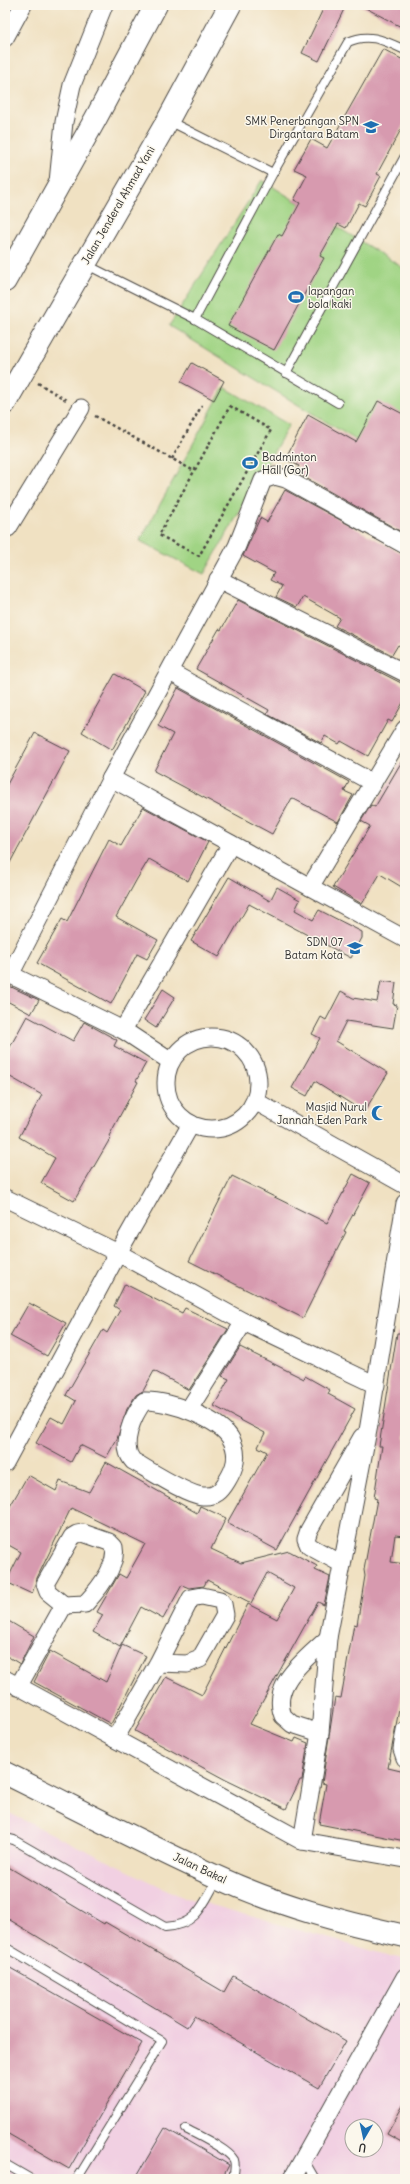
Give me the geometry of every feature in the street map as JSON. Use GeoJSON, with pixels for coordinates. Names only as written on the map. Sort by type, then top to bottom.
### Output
{"type":"FeatureCollection","features":[{"type":"Feature","properties":{"kind":"main road"},"geometry":{"type":"LineString","coordinates":[[5,281],[58,187],[156,5]]}},
{"type":"Feature","properties":{"kind":"main road","name":"Jalan Jenderal Ahmad Yani"},"geometry":{"type":"LineString","coordinates":[[5,403],[20,373],[168,120],[230,5]]}},
{"type":"Feature","properties":{"kind":"main road","name":"Jalan Bakal"},"geometry":{"type":"LineString","coordinates":[[5,1773],[218,1878],[315,1914],[355,1926],[405,1936]]}},
{"type":"Feature","properties":{"kind":"street"},"geometry":{"type":"LineString","coordinates":[[5,38],[23,5]]}},
{"type":"Feature","properties":{"kind":"street"},"geometry":{"type":"LineString","coordinates":[[58,187],[64,122],[72,85],[104,5]]}},
{"type":"Feature","properties":{"kind":"street"},"geometry":{"type":"LineString","coordinates":[[6,529],[81,408]]}},
{"type":"Feature","properties":{"kind":"street"},"geometry":{"type":"LineString","coordinates":[[170,1061],[123,1030],[7,973],[237,546],[263,480],[275,476],[286,479],[405,545]]}},
{"type":"Feature","properties":{"kind":"street"},"geometry":{"type":"LineString","coordinates":[[218,579],[405,673]]}},
{"type":"Feature","properties":{"kind":"street"},"geometry":{"type":"LineString","coordinates":[[170,672],[373,783]]}},
{"type":"Feature","properties":{"kind":"street"},"geometry":{"type":"LineString","coordinates":[[310,887],[405,729]]}},
{"type":"Feature","properties":{"kind":"street"},"geometry":{"type":"LineString","coordinates":[[111,778],[405,939]]}},
{"type":"Feature","properties":{"kind":"street"},"geometry":{"type":"LineString","coordinates":[[123,1030],[231,844]]}},
{"type":"Feature","properties":{"kind":"street"},"geometry":{"type":"LineString","coordinates":[[209,1036],[225,1038],[239,1044],[250,1056],[257,1070],[259,1086],[255,1101],[247,1114],[235,1123],[221,1128],[206,1129],[191,1124],[179,1116],[170,1104],[165,1090],[165,1075],[170,1061],[180,1048],[193,1040],[209,1036]]}},
{"type":"Feature","properties":{"kind":"street"},"geometry":{"type":"LineString","coordinates":[[255,1101],[405,1185]]}},
{"type":"Feature","properties":{"kind":"street"},"geometry":{"type":"LineString","coordinates":[[5,1463],[9,1446],[191,1124]]}},
{"type":"Feature","properties":{"kind":"street"},"geometry":{"type":"LineString","coordinates":[[5,1198],[118,1253],[244,1322],[376,1385]]}},
{"type":"Feature","properties":{"kind":"street"},"geometry":{"type":"LineString","coordinates":[[302,1842],[320,1733],[328,1638],[369,1425],[405,1203]]}},
{"type":"Feature","properties":{"kind":"street"},"geometry":{"type":"LineString","coordinates":[[189,1409],[244,1322]]}},
{"type":"Feature","properties":{"kind":"street"},"geometry":{"type":"LineString","coordinates":[[144,1401],[152,1401],[189,1409],[227,1433],[233,1442],[235,1451],[235,1468],[222,1490],[216,1495],[196,1495],[133,1461],[128,1456],[126,1447],[129,1433],[144,1401]]}},
{"type":"Feature","properties":{"kind":"street"},"geometry":{"type":"LineString","coordinates":[[342,1564],[309,1546],[306,1539],[309,1530],[369,1425]]}},
{"type":"Feature","properties":{"kind":"street"},"geometry":{"type":"LineString","coordinates":[[83,1533],[109,1542],[114,1547],[113,1559],[104,1579],[92,1597],[85,1604],[64,1606],[48,1592],[45,1584],[72,1537],[76,1534],[83,1533]]}},
{"type":"Feature","properties":{"kind":"street"},"geometry":{"type":"LineString","coordinates":[[64,1606],[12,1683],[302,1842],[405,1859]]}},
{"type":"Feature","properties":{"kind":"street"},"geometry":{"type":"LineString","coordinates":[[320,1733],[292,1724],[283,1716],[280,1701],[283,1686],[291,1675],[328,1638]]}},
{"type":"Feature","properties":{"kind":"street"},"geometry":{"type":"LineString","coordinates":[[115,1739],[158,1663]]}},
{"type":"Feature","properties":{"kind":"street"},"geometry":{"type":"LineString","coordinates":[[405,1730],[402,1749],[405,1758]]}},
{"type":"Feature","properties":{"kind":"street"},"geometry":{"type":"LineString","coordinates":[[292,2179],[405,1977]]}},
{"type":"Feature","properties":{"kind":"lane"},"geometry":{"type":"LineString","coordinates":[[195,319],[273,174],[348,42],[358,37],[366,36],[378,38],[405,50]]}},
{"type":"Feature","properties":{"kind":"lane"},"geometry":{"type":"LineString","coordinates":[[168,120],[273,174]]}},
{"type":"Feature","properties":{"kind":"lane"},"geometry":{"type":"LineString","coordinates":[[286,373],[405,156]]}},
{"type":"Feature","properties":{"kind":"lane"},"geometry":{"type":"LineString","coordinates":[[84,264],[195,319],[338,403]]}},
{"type":"Feature","properties":{"kind":"lane"},"geometry":{"type":"LineString","coordinates":[[5,1838],[14,1840],[165,1927],[177,1926],[190,1921],[198,1914],[218,1878]]}},
{"type":"Feature","properties":{"kind":"lane"},"geometry":{"type":"LineString","coordinates":[[5,1947],[162,2041],[77,2179]]}},
{"type":"Feature","properties":{"kind":"lane"},"geometry":{"type":"LineString","coordinates":[[186,2129],[227,2152],[234,2160],[235,2168],[233,2179]]}},
{"type":"Feature","properties":{"kind":"lane"},"geometry":{"type":"LineString","coordinates":[[304,2160],[315,2179]]}},
{"type":"Feature","properties":{"kind":"lane"},"geometry":{"type":"LineString","coordinates":[[5,2164],[31,2179]]}},
{"type":"Feature","properties":{"kind":"path"},"geometry":{"type":"LineString","coordinates":[[20,373],[194,471]]}},
{"type":"Feature","properties":{"kind":"path"},"geometry":{"type":"LineString","coordinates":[[172,459],[202,405]]}},
{"type":"Feature","properties":{"kind":"path"},"geometry":{"type":"LineString","coordinates":[[230,406],[271,430],[199,556],[159,535],[194,471],[230,406]]}},
{"type":"Feature","properties":{"kind":"shaded area"},"geometry":{"type":"Polygon","coordinates":[[[5,1811],[180,1896],[405,1959],[405,2179],[5,2179],[5,1811]]]}},
{"type":"Feature","properties":{"kind":"green space","name":"lapangan bola kaki"},"geometry":{"type":"Polygon","coordinates":[[[262,180],[405,269],[405,470],[169,326],[262,180]]]}},
{"type":"Feature","properties":{"kind":"green space"},"geometry":{"type":"Polygon","coordinates":[[[224,387],[289,425],[204,574],[140,541],[224,387]]]}},
{"type":"Feature","properties":{"kind":"building"},"geometry":{"type":"Polygon","coordinates":[[[325,5],[346,5],[319,61],[302,53],[325,5]]]}},
{"type":"Feature","properties":{"kind":"building"},"geometry":{"type":"Polygon","coordinates":[[[360,5],[405,5],[405,29],[360,5]]]}},
{"type":"Feature","properties":{"kind":"building"},"geometry":{"type":"Polygon","coordinates":[[[383,49],[405,61],[405,122],[377,174],[381,176],[365,206],[359,203],[346,228],[338,224],[320,256],[324,258],[274,350],[228,326],[278,234],[282,236],[300,203],[294,200],[307,175],[294,169],[311,139],[327,148],[383,49]]]}},
{"type":"Feature","properties":{"kind":"building"},"geometry":{"type":"Polygon","coordinates":[[[192,363],[224,381],[214,400],[181,382],[192,363]]]}},
{"type":"Feature","properties":{"kind":"building"},"geometry":{"type":"Polygon","coordinates":[[[378,401],[405,415],[405,534],[295,472],[299,466],[285,459],[308,415],[356,442],[378,401]]]}},
{"type":"Feature","properties":{"kind":"building"},"geometry":{"type":"Polygon","coordinates":[[[285,490],[405,555],[405,648],[398,645],[392,655],[335,626],[340,618],[303,597],[297,607],[276,597],[282,586],[270,580],[274,573],[243,556],[260,518],[267,522],[285,490]]]}},
{"type":"Feature","properties":{"kind":"building"},"geometry":{"type":"Polygon","coordinates":[[[238,600],[405,685],[405,699],[392,722],[388,720],[368,756],[341,741],[339,744],[325,736],[321,743],[267,714],[269,710],[196,669],[238,600]]]}},
{"type":"Feature","properties":{"kind":"building"},"geometry":{"type":"Polygon","coordinates":[[[115,674],[145,691],[112,750],[82,732],[115,674]]]}},
{"type":"Feature","properties":{"kind":"building"},"geometry":{"type":"Polygon","coordinates":[[[178,688],[349,782],[344,791],[353,795],[338,822],[292,798],[272,834],[154,771],[173,734],[158,726],[178,688]]]}},
{"type":"Feature","properties":{"kind":"building"},"geometry":{"type":"Polygon","coordinates":[[[35,733],[70,751],[5,872],[5,788],[35,733]]]}},
{"type":"Feature","properties":{"kind":"building"},"geometry":{"type":"Polygon","coordinates":[[[405,756],[405,889],[380,874],[362,904],[333,887],[370,826],[361,821],[371,805],[375,807],[405,756]]]}},
{"type":"Feature","properties":{"kind":"building"},"geometry":{"type":"Polygon","coordinates":[[[143,807],[208,842],[188,881],[149,859],[137,879],[116,917],[158,940],[147,959],[137,954],[111,1004],[37,963],[62,919],[67,922],[109,839],[121,846],[143,807]]]}},
{"type":"Feature","properties":{"kind":"building"},"geometry":{"type":"Polygon","coordinates":[[[229,877],[270,901],[277,887],[300,900],[295,910],[313,920],[319,910],[362,932],[362,938],[351,958],[249,904],[219,957],[191,941],[229,877]]]}},
{"type":"Feature","properties":{"kind":"building"},"geometry":{"type":"Polygon","coordinates":[[[381,981],[396,983],[393,1004],[397,1005],[393,1028],[346,1021],[336,1041],[388,1073],[364,1112],[315,1081],[307,1096],[292,1088],[320,1038],[312,1034],[321,1017],[326,1020],[341,991],[353,998],[377,1002],[381,981]]]}},
{"type":"Feature","properties":{"kind":"building"},"geometry":{"type":"Polygon","coordinates":[[[5,984],[39,1000],[31,1014],[5,1000],[5,984]]]}},
{"type":"Feature","properties":{"kind":"building"},"geometry":{"type":"Polygon","coordinates":[[[163,989],[175,997],[156,1028],[144,1020],[163,989]]]}},
{"type":"Feature","properties":{"kind":"building"},"geometry":{"type":"Polygon","coordinates":[[[27,1016],[73,1041],[84,1022],[117,1040],[114,1046],[146,1063],[136,1081],[138,1082],[109,1136],[111,1137],[74,1201],[41,1183],[55,1158],[19,1137],[42,1095],[5,1074],[5,1056],[27,1016]]]}},
{"type":"Feature","properties":{"kind":"building"},"geometry":{"type":"Polygon","coordinates":[[[353,1174],[370,1183],[344,1231],[346,1232],[303,1318],[189,1261],[232,1176],[327,1223],[353,1174]]]}},
{"type":"Feature","properties":{"kind":"building"},"geometry":{"type":"Polygon","coordinates":[[[125,1284],[182,1313],[185,1308],[228,1329],[189,1390],[154,1371],[143,1391],[136,1395],[127,1409],[117,1439],[106,1458],[80,1445],[71,1462],[36,1443],[51,1417],[64,1424],[76,1401],[66,1395],[103,1330],[107,1333],[120,1310],[114,1306],[125,1284]]]}},
{"type":"Feature","properties":{"kind":"building"},"geometry":{"type":"Polygon","coordinates":[[[29,1303],[66,1323],[47,1356],[10,1336],[29,1303]]]}},
{"type":"Feature","properties":{"kind":"building"},"geometry":{"type":"Polygon","coordinates":[[[397,1333],[405,1333],[405,1536],[395,1535],[391,1562],[405,1564],[405,1663],[401,1683],[404,1683],[388,1768],[405,1772],[405,1841],[319,1824],[326,1784],[322,1783],[335,1697],[341,1698],[354,1624],[357,1625],[365,1576],[364,1570],[377,1499],[374,1498],[382,1446],[379,1446],[397,1333]]]}},
{"type":"Feature","properties":{"kind":"building"},"geometry":{"type":"Polygon","coordinates":[[[240,1347],[304,1379],[305,1376],[330,1390],[328,1394],[355,1409],[277,1550],[227,1523],[267,1452],[258,1447],[265,1433],[214,1406],[229,1379],[222,1376],[240,1347]]]}},
{"type":"Feature","properties":{"kind":"building"},"geometry":{"type":"Polygon","coordinates":[[[106,1462],[197,1513],[200,1506],[226,1518],[211,1549],[241,1563],[289,1551],[317,1566],[315,1570],[330,1577],[324,1605],[318,1602],[250,1724],[294,1742],[296,1738],[308,1743],[302,1780],[300,1780],[286,1809],[226,1780],[135,1731],[166,1677],[202,1695],[248,1604],[277,1619],[294,1588],[267,1573],[251,1603],[207,1580],[204,1586],[189,1588],[182,1585],[163,1619],[141,1607],[120,1647],[93,1632],[103,1615],[97,1612],[119,1574],[126,1578],[145,1544],[71,1508],[37,1578],[32,1594],[6,1582],[21,1552],[5,1543],[5,1515],[28,1475],[56,1491],[60,1481],[89,1492],[106,1462]]]}},
{"type":"Feature","properties":{"kind":"building"},"geometry":{"type":"Polygon","coordinates":[[[5,1619],[34,1636],[20,1664],[5,1655],[5,1619]]]}},
{"type":"Feature","properties":{"kind":"building"},"geometry":{"type":"Polygon","coordinates":[[[122,1645],[146,1656],[111,1724],[34,1682],[50,1651],[106,1682],[122,1645]]]}},
{"type":"Feature","properties":{"kind":"building"},"geometry":{"type":"Polygon","coordinates":[[[5,1865],[104,1924],[105,1922],[224,1992],[233,1976],[346,2041],[319,2088],[194,2016],[187,2027],[5,1917],[5,1865]]]}},
{"type":"Feature","properties":{"kind":"building"},"geometry":{"type":"Polygon","coordinates":[[[5,1965],[142,2043],[69,2169],[5,2132],[5,1965]]]}},
{"type":"Feature","properties":{"kind":"building"},"geometry":{"type":"Polygon","coordinates":[[[405,2102],[405,2144],[387,2134],[405,2102]]]}},
{"type":"Feature","properties":{"kind":"building"},"geometry":{"type":"Polygon","coordinates":[[[165,2128],[229,2165],[222,2179],[135,2179],[165,2128]]]}},
{"type":"Feature","properties":{"kind":"place","name":"SMK Penerbangan SPN Dirgantara Batam"},"geometry":{"type":"Point","coordinates":[371,127]}},
{"type":"Feature","properties":{"kind":"place","name":"lapangan bola kaki"},"geometry":{"type":"Point","coordinates":[296,297]}},
{"type":"Feature","properties":{"kind":"place","name":"Badminton Hall (Gor)"},"geometry":{"type":"Point","coordinates":[250,463]}},
{"type":"Feature","properties":{"kind":"place","name":"SDN 07 Batam Kota"},"geometry":{"type":"Point","coordinates":[355,948]}},
{"type":"Feature","properties":{"kind":"place","name":"Masjid Nurul Jannah Eden Park"},"geometry":{"type":"Point","coordinates":[379,1113]}}]}
